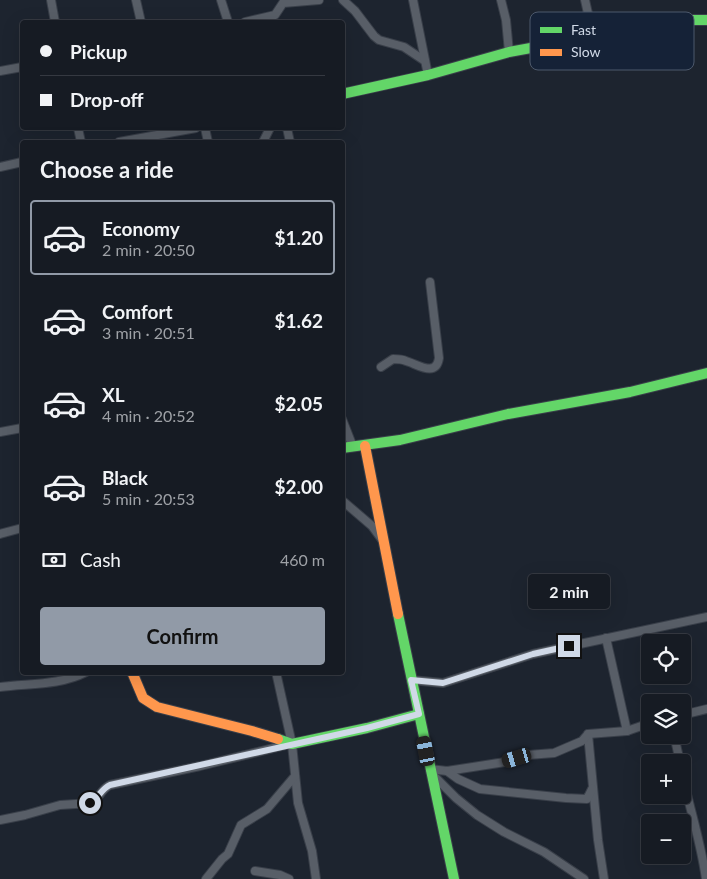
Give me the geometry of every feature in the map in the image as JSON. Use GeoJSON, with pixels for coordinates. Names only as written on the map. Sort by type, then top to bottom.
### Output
{"type":"FeatureCollection","features":[{"type":"Feature","properties":{"kind":"street"},"geometry":{"type":"LineString","coordinates":[[51,0],[55,20]]}},
{"type":"Feature","properties":{"kind":"street"},"geometry":{"type":"LineString","coordinates":[[136,0],[141,20]]}},
{"type":"Feature","properties":{"kind":"street"},"geometry":{"type":"LineString","coordinates":[[221,0],[227,20]]}},
{"type":"Feature","properties":{"kind":"street"},"geometry":{"type":"LineString","coordinates":[[276,19],[284,3],[319,0]]}},
{"type":"Feature","properties":{"kind":"street"},"geometry":{"type":"LineString","coordinates":[[343,0],[355,11],[379,40],[404,47],[425,60]]}},
{"type":"Feature","properties":{"kind":"street"},"geometry":{"type":"LineString","coordinates":[[413,0],[428,75]]}},
{"type":"Feature","properties":{"kind":"street"},"geometry":{"type":"LineString","coordinates":[[501,0],[506,20],[509,52]]}},
{"type":"Feature","properties":{"kind":"street"},"geometry":{"type":"LineString","coordinates":[[694,20],[707,20]]}},
{"type":"Feature","properties":{"kind":"street"},"geometry":{"type":"LineString","coordinates":[[345,93],[428,75],[509,52],[530,48]]}},
{"type":"Feature","properties":{"kind":"street"},"geometry":{"type":"LineString","coordinates":[[0,71],[20,67]]}},
{"type":"Feature","properties":{"kind":"street"},"geometry":{"type":"LineString","coordinates":[[146,140],[165,130]]}},
{"type":"Feature","properties":{"kind":"street"},"geometry":{"type":"LineString","coordinates":[[0,166],[20,162]]}},
{"type":"Feature","properties":{"kind":"street"},"geometry":{"type":"LineString","coordinates":[[381,367],[393,359],[405,360],[427,369],[432,369],[438,364],[439,358],[430,282]]}},
{"type":"Feature","properties":{"kind":"street"},"geometry":{"type":"LineString","coordinates":[[345,434],[348,448],[365,446],[428,434],[508,414],[630,392],[707,373]]}},
{"type":"Feature","properties":{"kind":"street"},"geometry":{"type":"LineString","coordinates":[[0,432],[20,428]]}},
{"type":"Feature","properties":{"kind":"street"},"geometry":{"type":"LineString","coordinates":[[365,446],[411,680],[454,879]]}},
{"type":"Feature","properties":{"kind":"street"},"geometry":{"type":"LineString","coordinates":[[345,503],[372,526],[384,543]]}},
{"type":"Feature","properties":{"kind":"street"},"geometry":{"type":"LineString","coordinates":[[0,534],[20,529]]}},
{"type":"Feature","properties":{"kind":"street"},"geometry":{"type":"LineString","coordinates":[[411,680],[443,683],[533,654],[707,617]]}},
{"type":"Feature","properties":{"kind":"street"},"geometry":{"type":"LineString","coordinates":[[606,638],[627,731]]}},
{"type":"Feature","properties":{"kind":"street"},"geometry":{"type":"LineString","coordinates":[[0,687],[41,684],[78,675]]}},
{"type":"Feature","properties":{"kind":"street"},"geometry":{"type":"LineString","coordinates":[[133,675],[141,696],[153,706],[252,731],[292,744]]}},
{"type":"Feature","properties":{"kind":"street"},"geometry":{"type":"LineString","coordinates":[[277,675],[292,744],[298,803],[312,851],[316,879]]}},
{"type":"Feature","properties":{"kind":"street"},"geometry":{"type":"LineString","coordinates":[[691,714],[707,709]]}},
{"type":"Feature","properties":{"kind":"street"},"geometry":{"type":"LineString","coordinates":[[0,820],[25,816],[63,805],[90,803],[94,801],[103,789],[110,785],[367,728],[419,714]]}},
{"type":"Feature","properties":{"kind":"street"},"geometry":{"type":"LineString","coordinates":[[430,771],[447,771],[505,762],[528,755],[554,753],[582,741],[588,734],[627,731],[641,726]]}},
{"type":"Feature","properties":{"kind":"street"},"geometry":{"type":"LineString","coordinates":[[588,734],[592,790],[604,879]]}},
{"type":"Feature","properties":{"kind":"street"},"geometry":{"type":"LineString","coordinates":[[430,771],[456,798],[477,815],[504,832],[544,852],[584,879]]}},
{"type":"Feature","properties":{"kind":"street"},"geometry":{"type":"LineString","coordinates":[[447,771],[458,779],[480,789],[495,792],[507,791],[587,799],[592,790]]}},
{"type":"Feature","properties":{"kind":"street"},"geometry":{"type":"LineString","coordinates":[[206,879],[228,854],[241,825],[267,809],[295,776]]}},
{"type":"Feature","properties":{"kind":"street"},"geometry":{"type":"LineString","coordinates":[[689,804],[703,858],[706,879]]}},
{"type":"Feature","properties":{"kind":"street"},"geometry":{"type":"LineString","coordinates":[[255,871],[289,879]]}},
{"type":"Feature","properties":{"kind":"traffic: fast"},"geometry":{"type":"LineString","coordinates":[[694,20],[707,20]]}},
{"type":"Feature","properties":{"kind":"traffic: fast"},"geometry":{"type":"LineString","coordinates":[[345,93],[428,75],[509,52],[530,48]]}},
{"type":"Feature","properties":{"kind":"traffic: fast"},"geometry":{"type":"LineString","coordinates":[[345,448],[400,440],[508,414],[630,392],[707,373]]}},
{"type":"Feature","properties":{"kind":"traffic: fast"},"geometry":{"type":"LineString","coordinates":[[398,614],[454,879]]}},
{"type":"Feature","properties":{"kind":"traffic: fast"},"geometry":{"type":"LineString","coordinates":[[278,739],[292,744],[367,728],[419,714]]}},
{"type":"Feature","properties":{"kind":"traffic: slow"},"geometry":{"type":"LineString","coordinates":[[365,446],[398,614]]}},
{"type":"Feature","properties":{"kind":"traffic: slow"},"geometry":{"type":"LineString","coordinates":[[133,675],[143,698],[157,707],[278,739]]}},
{"type":"Feature","properties":{"kind":"route"},"geometry":{"type":"LineString","coordinates":[[90,803],[94,801],[103,789],[110,785],[367,728],[419,714],[411,680],[443,683],[533,654],[569,646]]}}]}
